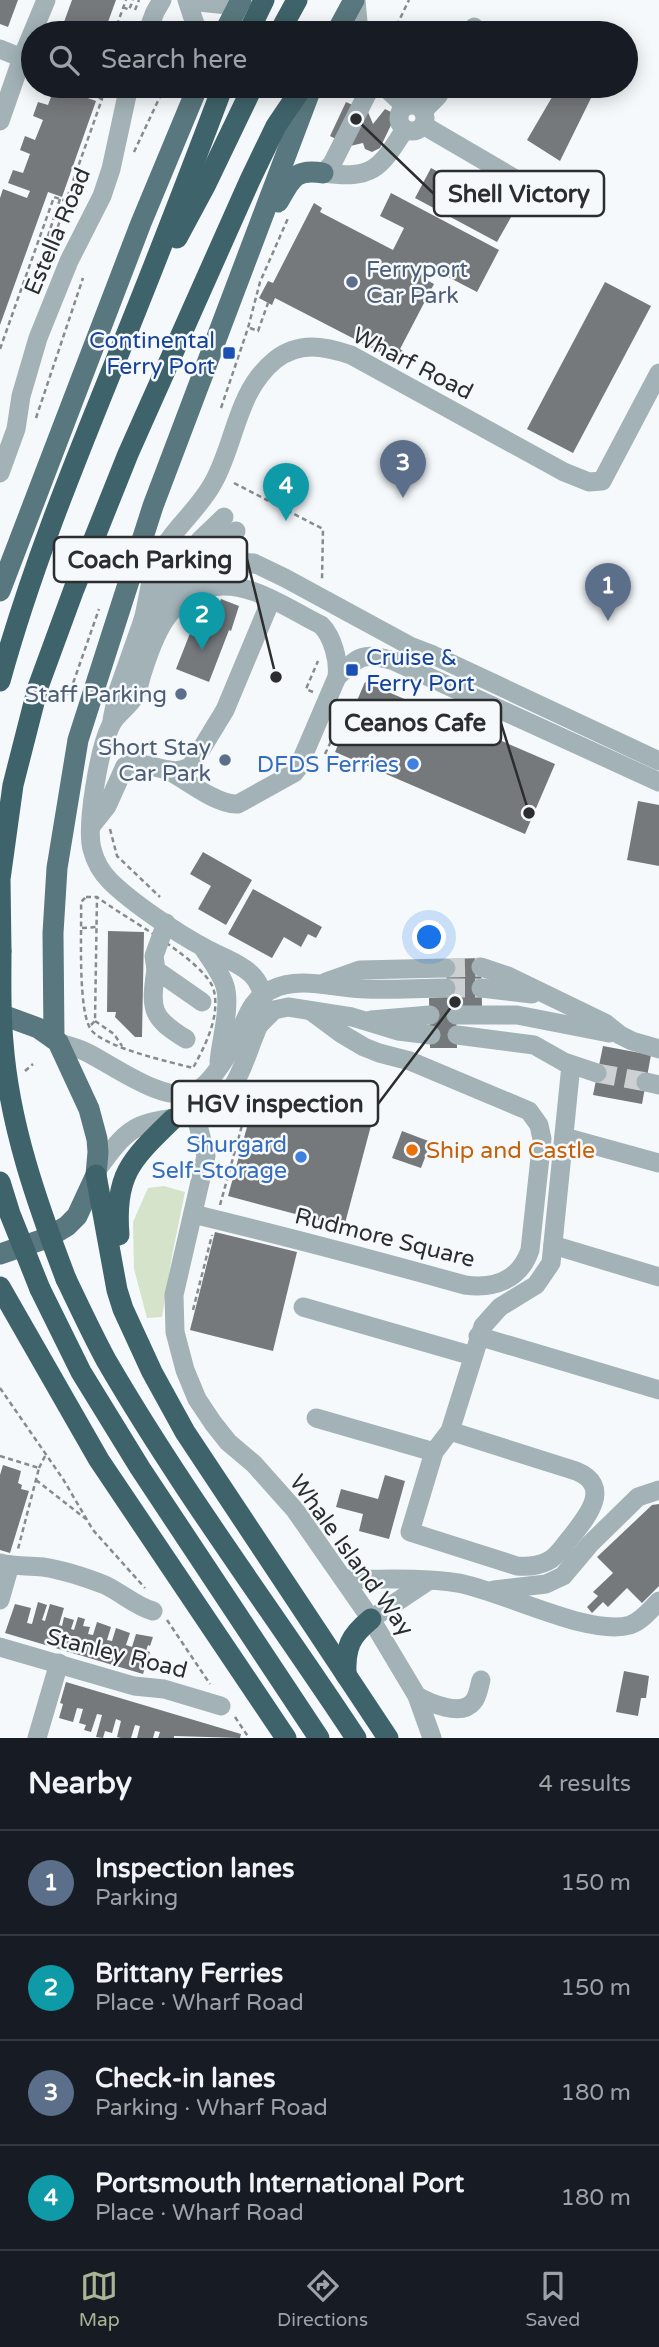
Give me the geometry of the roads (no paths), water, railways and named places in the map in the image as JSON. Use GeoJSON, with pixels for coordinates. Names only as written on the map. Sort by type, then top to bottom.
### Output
{"type":"FeatureCollection","features":[{"type":"Feature","properties":{"kind":"highway"},"geometry":{"type":"LineString","coordinates":[[254,21],[264,0]]}},
{"type":"Feature","properties":{"kind":"highway"},"geometry":{"type":"LineString","coordinates":[[286,21],[297,0]]}},
{"type":"Feature","properties":{"kind":"highway"},"geometry":{"type":"LineString","coordinates":[[0,681],[12,636],[63,490],[218,98]]}},
{"type":"Feature","properties":{"kind":"highway"},"geometry":{"type":"LineString","coordinates":[[128,329],[206,184],[247,98]]}},
{"type":"Feature","properties":{"kind":"highway"},"geometry":{"type":"LineString","coordinates":[[295,98],[276,126],[250,180],[128,454],[78,577],[38,687],[13,785],[0,879],[3,1045],[11,1096],[41,1214],[66,1279],[106,1359],[207,1520],[356,1738]]}},
{"type":"Feature","properties":{"kind":"highway"},"geometry":{"type":"LineString","coordinates":[[136,1337],[120,1249],[120,1189],[131,1163],[173,1119]]}},
{"type":"Feature","properties":{"kind":"highway"},"geometry":{"type":"LineString","coordinates":[[96,1173],[117,1290],[152,1372],[185,1432],[388,1738]]}},
{"type":"Feature","properties":{"kind":"highway"},"geometry":{"type":"LineString","coordinates":[[0,1182],[40,1289],[81,1372],[140,1468],[319,1738]]}},
{"type":"Feature","properties":{"kind":"highway"},"geometry":{"type":"LineString","coordinates":[[0,1287],[99,1460],[286,1738]]}},
{"type":"Feature","properties":{"kind":"highway"},"geometry":{"type":"LineString","coordinates":[[346,1675],[347,1649],[357,1631],[371,1619]]}},
{"type":"Feature","properties":{"kind":"main road"},"geometry":{"type":"LineString","coordinates":[[343,21],[355,0]]}},
{"type":"Feature","properties":{"kind":"main road"},"geometry":{"type":"LineString","coordinates":[[230,21],[240,2]]}},
{"type":"Feature","properties":{"kind":"main road"},"geometry":{"type":"LineString","coordinates":[[0,591],[131,249],[193,98]]}},
{"type":"Feature","properties":{"kind":"main road"},"geometry":{"type":"LineString","coordinates":[[0,1254],[47,1238],[67,1226],[77,1216],[96,1173],[98,1152],[95,1128],[77,1082],[56,1041],[53,933],[57,868],[78,740],[153,506],[308,98]]}},
{"type":"Feature","properties":{"kind":"main road"},"geometry":{"type":"LineString","coordinates":[[253,245],[291,180],[308,170],[323,173]]}},
{"type":"Feature","properties":{"kind":"main road"},"geometry":{"type":"LineString","coordinates":[[0,1014],[30,1024],[56,1041]]}},
{"type":"Feature","properties":{"kind":"street"},"geometry":{"type":"LineString","coordinates":[[37,21],[46,0]]}},
{"type":"Feature","properties":{"kind":"street"},"geometry":{"type":"LineString","coordinates":[[152,21],[162,0]]}},
{"type":"Feature","properties":{"kind":"street"},"geometry":{"type":"LineString","coordinates":[[355,0],[358,21]]}},
{"type":"Feature","properties":{"kind":"street"},"geometry":{"type":"LineString","coordinates":[[194,21],[188,1],[240,2]]}},
{"type":"Feature","properties":{"kind":"street"},"geometry":{"type":"LineString","coordinates":[[0,49],[21,58]]}},
{"type":"Feature","properties":{"kind":"street"},"geometry":{"type":"LineString","coordinates":[[0,121],[21,61]]}},
{"type":"Feature","properties":{"kind":"street","name":"Estella Road"},"geometry":{"type":"LineString","coordinates":[[0,473],[16,429],[21,396],[38,338],[111,169],[126,98]]}},
{"type":"Feature","properties":{"kind":"street"},"geometry":{"type":"LineString","coordinates":[[323,173],[331,164],[365,98]]}},
{"type":"Feature","properties":{"kind":"street"},"geometry":{"type":"LineString","coordinates":[[395,98],[414,118],[553,201]]}},
{"type":"Feature","properties":{"kind":"street"},"geometry":{"type":"LineString","coordinates":[[323,173],[346,176],[368,173],[386,160],[414,118],[436,98]]}},
{"type":"Feature","properties":{"kind":"street","name":"Wharf Road"},"geometry":{"type":"LineString","coordinates":[[109,729],[118,691],[143,620],[162,551],[217,477],[239,411],[257,379],[285,353],[294,348],[312,346],[340,351],[366,362],[564,472],[589,482],[602,481],[659,373]]}},
{"type":"Feature","properties":{"kind":"street"},"geometry":{"type":"LineString","coordinates":[[143,620],[169,592],[202,543],[225,519]]}},
{"type":"Feature","properties":{"kind":"street"},"geometry":{"type":"LineString","coordinates":[[177,578],[225,519]]}},
{"type":"Feature","properties":{"kind":"street"},"geometry":{"type":"LineString","coordinates":[[177,578],[225,519]]}},
{"type":"Feature","properties":{"kind":"street"},"geometry":{"type":"LineString","coordinates":[[242,562],[258,565],[412,647],[659,761]]}},
{"type":"Feature","properties":{"kind":"street"},"geometry":{"type":"LineString","coordinates":[[96,1173],[117,1144],[131,1131],[152,1121],[196,1115],[216,1105],[230,1091],[239,1075],[263,1011],[263,994],[253,976],[239,964],[163,931],[101,870],[92,847],[90,835],[93,789],[109,729],[157,614],[181,589],[200,577],[220,568],[252,562],[276,569],[322,592],[402,634],[433,655]]}},
{"type":"Feature","properties":{"kind":"street"},"geometry":{"type":"LineString","coordinates":[[109,729],[135,696],[152,640],[160,624],[183,601],[208,588],[241,588],[321,625],[330,636],[338,669],[337,677],[294,773],[238,804],[227,804],[168,770]]}},
{"type":"Feature","properties":{"kind":"street"},"geometry":{"type":"LineString","coordinates":[[109,729],[124,754],[141,763],[180,771],[191,766],[225,710],[271,600]]}},
{"type":"Feature","properties":{"kind":"street"},"geometry":{"type":"LineString","coordinates":[[337,677],[355,660],[372,655],[394,661],[659,782]]}},
{"type":"Feature","properties":{"kind":"street"},"geometry":{"type":"LineString","coordinates":[[92,825],[107,806],[125,766],[141,763]]}},
{"type":"Feature","properties":{"kind":"street"},"geometry":{"type":"LineString","coordinates":[[163,931],[154,956],[154,1011],[169,1029],[186,1039]]}},
{"type":"Feature","properties":{"kind":"street"},"geometry":{"type":"LineString","coordinates":[[204,948],[221,977],[226,995],[227,1013],[222,1030],[218,1067]]}},
{"type":"Feature","properties":{"kind":"street"},"geometry":{"type":"LineString","coordinates":[[481,967],[508,976],[556,999],[605,1023],[620,1035]]}},
{"type":"Feature","properties":{"kind":"street"},"geometry":{"type":"LineString","coordinates":[[156,970],[208,1010]]}},
{"type":"Feature","properties":{"kind":"street"},"geometry":{"type":"LineString","coordinates":[[56,1041],[86,1051],[153,1087],[171,1093],[190,1094],[207,1084],[237,1037],[250,1008],[263,994],[277,987],[322,984],[360,970],[446,978]]}},
{"type":"Feature","properties":{"kind":"street"},"geometry":{"type":"LineString","coordinates":[[292,984],[335,997],[410,1061]]}},
{"type":"Feature","properties":{"kind":"street"},"geometry":{"type":"LineString","coordinates":[[481,988],[525,992],[556,999]]}},
{"type":"Feature","properties":{"kind":"street"},"geometry":{"type":"LineString","coordinates":[[259,1025],[271,1012],[288,1007],[360,1019],[398,1031],[430,1025]]}},
{"type":"Feature","properties":{"kind":"street"},"geometry":{"type":"LineString","coordinates":[[312,1010],[342,1034],[365,1047],[410,1061]]}},
{"type":"Feature","properties":{"kind":"street"},"geometry":{"type":"LineString","coordinates":[[456,1015],[517,1015],[620,1035],[659,1049]]}},
{"type":"Feature","properties":{"kind":"street"},"geometry":{"type":"LineString","coordinates":[[457,1035],[534,1045],[571,1065],[597,1073]]}},
{"type":"Feature","properties":{"kind":"street","name":"Rudmore Square"},"geometry":{"type":"LineString","coordinates":[[193,1214],[319,1244],[465,1285],[487,1286],[510,1279],[527,1259],[530,1250],[541,1139],[539,1125],[529,1111],[520,1106],[410,1061]]}},
{"type":"Feature","properties":{"kind":"street"},"geometry":{"type":"LineString","coordinates":[[450,1431],[583,1474],[594,1490],[592,1509],[555,1556],[533,1566],[517,1566],[410,1532],[434,1452],[450,1431],[483,1326],[494,1313],[536,1285],[551,1263],[571,1065]]}},
{"type":"Feature","properties":{"kind":"street","name":"Whale Island Way"},"geometry":{"type":"LineString","coordinates":[[190,1094],[206,1156],[176,1283],[173,1314],[185,1370],[193,1390],[213,1423],[228,1442],[254,1464],[295,1510],[371,1619],[417,1696],[432,1738]]}},
{"type":"Feature","properties":{"kind":"street"},"geometry":{"type":"LineString","coordinates":[[564,1137],[659,1163]]}},
{"type":"Feature","properties":{"kind":"street"},"geometry":{"type":"LineString","coordinates":[[553,1245],[659,1277]]}},
{"type":"Feature","properties":{"kind":"street"},"geometry":{"type":"LineString","coordinates":[[303,1307],[473,1356]]}},
{"type":"Feature","properties":{"kind":"street"},"geometry":{"type":"LineString","coordinates":[[478,1336],[659,1390]]}},
{"type":"Feature","properties":{"kind":"street"},"geometry":{"type":"LineString","coordinates":[[316,1418],[434,1452]]}},
{"type":"Feature","properties":{"kind":"street"},"geometry":{"type":"LineString","coordinates":[[486,1591],[546,1584],[563,1577],[590,1544],[638,1497],[659,1490]]}},
{"type":"Feature","properties":{"kind":"street"},"geometry":{"type":"LineString","coordinates":[[0,1600],[8,1564],[47,1567],[107,1586],[139,1606],[158,1612]]}},
{"type":"Feature","properties":{"kind":"street"},"geometry":{"type":"LineString","coordinates":[[344,1579],[459,1583],[582,1622],[608,1627],[637,1622],[659,1601]]}},
{"type":"Feature","properties":{"kind":"street"},"geometry":{"type":"LineString","coordinates":[[371,1619],[428,1581]]}},
{"type":"Feature","properties":{"kind":"street","name":"Stanley Road"},"geometry":{"type":"LineString","coordinates":[[0,1647],[134,1686],[164,1689],[222,1702]]}},
{"type":"Feature","properties":{"kind":"street"},"geometry":{"type":"LineString","coordinates":[[37,1738],[59,1663]]}},
{"type":"Feature","properties":{"kind":"street"},"geometry":{"type":"LineString","coordinates":[[417,1696],[444,1707],[468,1706],[474,1701],[481,1680]]}},
{"type":"Feature","properties":{"kind":"tunnel"},"geometry":{"type":"LineString","coordinates":[[446,968],[481,967]]}},
{"type":"Feature","properties":{"kind":"tunnel"},"geometry":{"type":"LineString","coordinates":[[446,988],[481,988]]}},
{"type":"Feature","properties":{"kind":"tunnel"},"geometry":{"type":"LineString","coordinates":[[597,1073],[646,1082]]}},
{"type":"Feature","properties":{"kind":"place","name":"Shell Victory"},"geometry":{"type":"Point","coordinates":[356,119]}},
{"type":"Feature","properties":{"kind":"place","name":"Ferryport Car Park"},"geometry":{"type":"Point","coordinates":[352,282]}},
{"type":"Feature","properties":{"kind":"place","name":"Continental Ferry Port"},"geometry":{"type":"Point","coordinates":[229,353]}},
{"type":"Feature","properties":{"kind":"place","name":"Check-in lanes"},"geometry":{"type":"Point","coordinates":[403,498]}},
{"type":"Feature","properties":{"kind":"place","name":"Portsmouth International Port"},"geometry":{"type":"Point","coordinates":[286,521]}},
{"type":"Feature","properties":{"kind":"place","name":"Inspection lanes"},"geometry":{"type":"Point","coordinates":[608,621]}},
{"type":"Feature","properties":{"kind":"place","name":"Brittany Ferries"},"geometry":{"type":"Point","coordinates":[202,650]}},
{"type":"Feature","properties":{"kind":"place","name":"Cruise & Ferry Port"},"geometry":{"type":"Point","coordinates":[352,670]}},
{"type":"Feature","properties":{"kind":"place","name":"Coach Parking"},"geometry":{"type":"Point","coordinates":[276,677]}},
{"type":"Feature","properties":{"kind":"place","name":"Staff Parking"},"geometry":{"type":"Point","coordinates":[181,694]}},
{"type":"Feature","properties":{"kind":"place","name":"Short Stay Car Park"},"geometry":{"type":"Point","coordinates":[225,760]}},
{"type":"Feature","properties":{"kind":"place","name":"DFDS Ferries"},"geometry":{"type":"Point","coordinates":[413,764]}},
{"type":"Feature","properties":{"kind":"place","name":"Ceanos Cafe"},"geometry":{"type":"Point","coordinates":[529,813]}},
{"type":"Feature","properties":{"kind":"place","name":"HGV inspection"},"geometry":{"type":"Point","coordinates":[455,1002]}},
{"type":"Feature","properties":{"kind":"place","name":"Ship and Castle"},"geometry":{"type":"Point","coordinates":[412,1150]}},
{"type":"Feature","properties":{"kind":"place","name":"Shurgard Self-Storage"},"geometry":{"type":"Point","coordinates":[301,1157]}}]}
